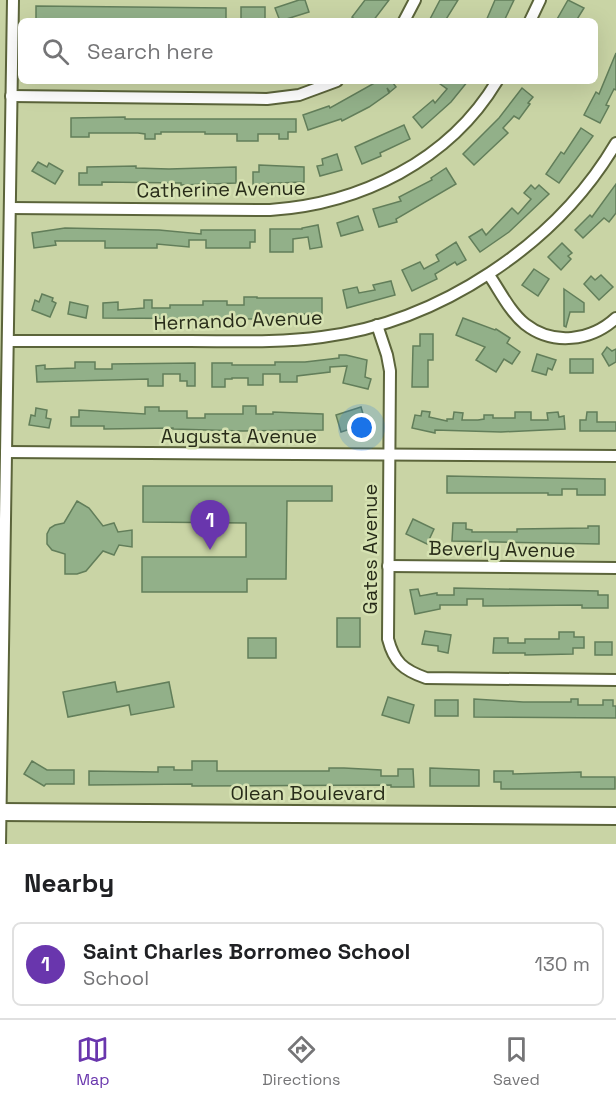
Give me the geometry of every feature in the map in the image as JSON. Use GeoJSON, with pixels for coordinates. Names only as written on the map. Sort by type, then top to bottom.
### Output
{"type":"FeatureCollection","features":[{"type":"Feature","properties":{"kind":"street"},"geometry":{"type":"LineString","coordinates":[[0,844],[13,0]]}},
{"type":"Feature","properties":{"kind":"street"},"geometry":{"type":"LineString","coordinates":[[406,18],[415,0]]}},
{"type":"Feature","properties":{"kind":"street"},"geometry":{"type":"LineString","coordinates":[[531,18],[540,0]]}},
{"type":"Feature","properties":{"kind":"street"},"geometry":{"type":"LineString","coordinates":[[11,96],[267,99],[299,95],[329,84]]}},
{"type":"Feature","properties":{"kind":"street","name":"Catherine Avenue"},"geometry":{"type":"LineString","coordinates":[[10,208],[270,210],[304,207],[337,200],[387,181],[436,150],[477,109],[495,84]]}},
{"type":"Feature","properties":{"kind":"street","name":"Hernando Avenue"},"geometry":{"type":"LineString","coordinates":[[8,341],[271,342],[324,337],[377,325],[434,303],[489,275],[530,245],[556,221],[597,171],[616,143]]}},
{"type":"Feature","properties":{"kind":"street"},"geometry":{"type":"LineString","coordinates":[[489,275],[513,312],[525,324],[542,334],[562,339],[580,338],[597,332],[616,318]]}},
{"type":"Feature","properties":{"kind":"street","name":"Gates Avenue"},"geometry":{"type":"LineString","coordinates":[[377,325],[390,371],[388,639],[399,663],[411,673],[426,678],[616,680]]}},
{"type":"Feature","properties":{"kind":"street","name":"Augusta Avenue"},"geometry":{"type":"LineString","coordinates":[[6,452],[616,456]]}},
{"type":"Feature","properties":{"kind":"street","name":"Beverly Avenue"},"geometry":{"type":"LineString","coordinates":[[388,566],[616,568]]}},
{"type":"Feature","properties":{"kind":"street","name":"Olean Boulevard"},"geometry":{"type":"LineString","coordinates":[[0,813],[616,816]]}},
{"type":"Feature","properties":{"kind":"building"},"geometry":{"type":"Polygon","coordinates":[[[305,0],[309,12],[290,18],[279,18],[275,8],[305,0]]]}},
{"type":"Feature","properties":{"kind":"building"},"geometry":{"type":"Polygon","coordinates":[[[365,0],[389,0],[375,18],[352,17],[365,0]]]}},
{"type":"Feature","properties":{"kind":"building"},"geometry":{"type":"Polygon","coordinates":[[[440,0],[458,0],[447,18],[431,18],[440,0]]]}},
{"type":"Feature","properties":{"kind":"building"},"geometry":{"type":"Polygon","coordinates":[[[495,0],[514,0],[505,18],[487,18],[495,0]]]}},
{"type":"Feature","properties":{"kind":"building"},"geometry":{"type":"Polygon","coordinates":[[[568,0],[584,8],[578,18],[558,18],[568,0]]]}},
{"type":"Feature","properties":{"kind":"building"},"geometry":{"type":"Polygon","coordinates":[[[36,6],[226,8],[226,18],[36,18],[36,6]]]}},
{"type":"Feature","properties":{"kind":"building"},"geometry":{"type":"Polygon","coordinates":[[[241,7],[265,7],[265,18],[241,18],[241,7]]]}},
{"type":"Feature","properties":{"kind":"building"},"geometry":{"type":"Polygon","coordinates":[[[616,53],[616,90],[614,89],[606,105],[609,106],[600,123],[584,115],[596,92],[599,94],[616,53]]]}},
{"type":"Feature","properties":{"kind":"building"},"geometry":{"type":"Polygon","coordinates":[[[373,84],[394,84],[396,87],[390,92],[387,88],[389,93],[342,121],[341,119],[308,130],[303,115],[329,106],[330,108],[373,84]]]}},
{"type":"Feature","properties":{"kind":"building"},"geometry":{"type":"Polygon","coordinates":[[[440,84],[466,84],[451,102],[422,128],[413,117],[433,100],[435,103],[447,89],[440,84]]]}},
{"type":"Feature","properties":{"kind":"building"},"geometry":{"type":"Polygon","coordinates":[[[522,88],[533,97],[528,103],[530,104],[519,119],[514,116],[503,128],[508,133],[474,165],[463,154],[499,118],[522,88]]]}},
{"type":"Feature","properties":{"kind":"building"},"geometry":{"type":"Polygon","coordinates":[[[125,117],[125,119],[296,119],[296,132],[288,132],[288,139],[279,139],[279,134],[258,134],[258,141],[237,141],[237,134],[205,134],[205,132],[161,132],[161,134],[155,134],[155,139],[145,139],[145,134],[138,133],[89,133],[89,137],[71,137],[71,118],[125,117]]]}},
{"type":"Feature","properties":{"kind":"building"},"geometry":{"type":"Polygon","coordinates":[[[404,125],[410,139],[362,164],[355,147],[404,125]]]}},
{"type":"Feature","properties":{"kind":"building"},"geometry":{"type":"Polygon","coordinates":[[[581,128],[593,136],[559,183],[546,174],[561,152],[564,154],[581,128]]]}},
{"type":"Feature","properties":{"kind":"building"},"geometry":{"type":"Polygon","coordinates":[[[337,154],[342,170],[320,176],[317,166],[323,165],[322,159],[337,154]]]}},
{"type":"Feature","properties":{"kind":"building"},"geometry":{"type":"Polygon","coordinates":[[[38,162],[47,167],[49,163],[63,171],[55,184],[32,171],[38,162]]]}},
{"type":"Feature","properties":{"kind":"building"},"geometry":{"type":"Polygon","coordinates":[[[259,165],[304,167],[304,182],[253,184],[253,172],[259,172],[259,165]]]}},
{"type":"Feature","properties":{"kind":"building"},"geometry":{"type":"Polygon","coordinates":[[[136,166],[136,168],[169,169],[236,167],[236,183],[181,185],[181,183],[102,182],[102,185],[79,185],[79,173],[87,173],[87,167],[136,166]]]}},
{"type":"Feature","properties":{"kind":"building"},"geometry":{"type":"Polygon","coordinates":[[[446,168],[456,184],[396,219],[397,222],[379,227],[373,209],[401,201],[399,197],[432,180],[431,178],[446,168]]]}},
{"type":"Feature","properties":{"kind":"building"},"geometry":{"type":"Polygon","coordinates":[[[616,184],[616,213],[609,222],[604,218],[583,238],[575,230],[590,215],[592,217],[616,184]]]}},
{"type":"Feature","properties":{"kind":"building"},"geometry":{"type":"Polygon","coordinates":[[[531,185],[535,189],[539,185],[549,194],[509,232],[480,252],[469,237],[482,229],[486,235],[512,208],[518,214],[531,199],[524,193],[531,185]]]}},
{"type":"Feature","properties":{"kind":"building"},"geometry":{"type":"Polygon","coordinates":[[[358,216],[363,230],[341,236],[337,223],[358,216]]]}},
{"type":"Feature","properties":{"kind":"building"},"geometry":{"type":"Polygon","coordinates":[[[318,225],[322,247],[310,249],[308,237],[293,239],[293,252],[270,252],[270,229],[302,229],[318,225]]]}},
{"type":"Feature","properties":{"kind":"building"},"geometry":{"type":"Polygon","coordinates":[[[65,228],[159,230],[201,234],[201,230],[255,230],[255,242],[250,242],[250,248],[206,248],[206,240],[189,240],[189,247],[157,244],[157,248],[105,248],[105,241],[55,241],[56,245],[34,248],[32,233],[65,228]]]}},
{"type":"Feature","properties":{"kind":"building"},"geometry":{"type":"Polygon","coordinates":[[[456,242],[466,260],[457,265],[455,262],[435,274],[437,279],[412,291],[402,270],[420,262],[424,269],[439,261],[436,255],[456,242]]]}},
{"type":"Feature","properties":{"kind":"building"},"geometry":{"type":"Polygon","coordinates":[[[562,243],[572,253],[568,256],[571,259],[561,270],[548,257],[562,243]]]}},
{"type":"Feature","properties":{"kind":"building"},"geometry":{"type":"Polygon","coordinates":[[[534,269],[549,279],[538,296],[522,285],[534,269]]]}},
{"type":"Feature","properties":{"kind":"building"},"geometry":{"type":"Polygon","coordinates":[[[601,275],[613,287],[599,300],[584,284],[591,276],[595,280],[601,275]]]}},
{"type":"Feature","properties":{"kind":"building"},"geometry":{"type":"Polygon","coordinates":[[[391,281],[395,295],[347,308],[343,290],[357,287],[359,293],[375,290],[373,285],[391,281]]]}},
{"type":"Feature","properties":{"kind":"building"},"geometry":{"type":"Polygon","coordinates":[[[564,289],[584,303],[584,312],[570,312],[566,327],[564,326],[564,289]]]}},
{"type":"Feature","properties":{"kind":"building"},"geometry":{"type":"Polygon","coordinates":[[[42,294],[53,298],[52,301],[56,303],[50,317],[32,310],[35,300],[39,302],[42,294]]]}},
{"type":"Feature","properties":{"kind":"building"},"geometry":{"type":"Polygon","coordinates":[[[244,297],[322,298],[322,314],[291,314],[291,318],[257,319],[103,318],[103,303],[118,302],[118,310],[144,308],[144,300],[152,300],[152,308],[170,308],[170,305],[203,305],[203,301],[227,301],[227,305],[244,305],[244,297]]]}},
{"type":"Feature","properties":{"kind":"building"},"geometry":{"type":"Polygon","coordinates":[[[70,302],[88,306],[86,318],[68,314],[70,302]]]}},
{"type":"Feature","properties":{"kind":"building"},"geometry":{"type":"Polygon","coordinates":[[[463,318],[496,329],[510,338],[507,343],[520,352],[512,364],[504,359],[496,372],[476,360],[485,347],[456,335],[463,318]]]}},
{"type":"Feature","properties":{"kind":"building"},"geometry":{"type":"Polygon","coordinates":[[[420,334],[433,334],[433,360],[428,360],[428,387],[412,387],[413,346],[420,346],[420,334]]]}},
{"type":"Feature","properties":{"kind":"building"},"geometry":{"type":"Polygon","coordinates":[[[607,347],[612,351],[616,349],[616,362],[609,366],[602,354],[607,347]]]}},
{"type":"Feature","properties":{"kind":"building"},"geometry":{"type":"Polygon","coordinates":[[[537,354],[556,360],[552,370],[548,368],[546,375],[532,371],[537,354]]]}},
{"type":"Feature","properties":{"kind":"building"},"geometry":{"type":"Polygon","coordinates":[[[339,355],[367,360],[365,377],[371,379],[368,389],[343,383],[347,366],[330,367],[330,372],[297,376],[297,382],[280,382],[280,374],[263,374],[263,385],[248,385],[248,378],[232,378],[225,379],[225,387],[212,387],[212,363],[275,365],[275,362],[305,362],[339,358],[339,355]]]}},
{"type":"Feature","properties":{"kind":"building"},"geometry":{"type":"Polygon","coordinates":[[[570,359],[593,359],[593,373],[570,373],[570,359]]]}},
{"type":"Feature","properties":{"kind":"building"},"geometry":{"type":"Polygon","coordinates":[[[75,362],[95,362],[95,369],[112,369],[112,364],[195,363],[195,386],[187,386],[187,381],[180,381],[180,374],[163,374],[163,386],[148,386],[148,379],[37,382],[36,366],[45,365],[45,369],[75,368],[75,362]]]}},
{"type":"Feature","properties":{"kind":"building"},"geometry":{"type":"Polygon","coordinates":[[[243,406],[256,406],[256,414],[273,414],[273,412],[323,414],[323,430],[104,429],[104,426],[71,426],[71,417],[79,417],[79,410],[145,414],[145,407],[159,407],[159,411],[187,411],[187,418],[205,418],[205,414],[243,414],[243,406]]]}},
{"type":"Feature","properties":{"kind":"building"},"geometry":{"type":"Polygon","coordinates":[[[361,407],[366,424],[341,432],[336,415],[361,407]]]}},
{"type":"Feature","properties":{"kind":"building"},"geometry":{"type":"Polygon","coordinates":[[[36,408],[47,410],[46,418],[51,419],[49,428],[29,425],[31,415],[35,416],[36,408]]]}},
{"type":"Feature","properties":{"kind":"building"},"geometry":{"type":"Polygon","coordinates":[[[422,411],[430,412],[429,417],[447,421],[447,419],[453,419],[454,412],[463,413],[462,420],[484,419],[484,415],[493,415],[493,418],[515,418],[515,412],[531,412],[531,420],[548,420],[547,413],[558,412],[559,417],[564,416],[565,429],[501,432],[435,430],[435,433],[412,428],[415,415],[421,416],[422,411]]]}},
{"type":"Feature","properties":{"kind":"building"},"geometry":{"type":"Polygon","coordinates":[[[587,412],[597,412],[597,422],[616,422],[616,431],[580,431],[580,420],[586,420],[587,412]]]}},
{"type":"Feature","properties":{"kind":"building"},"geometry":{"type":"Polygon","coordinates":[[[447,476],[605,479],[605,495],[577,495],[577,489],[562,489],[562,495],[447,493],[447,476]]]}},
{"type":"Feature","properties":{"kind":"building"},"geometry":{"type":"Polygon","coordinates":[[[143,486],[332,486],[332,501],[287,501],[286,579],[247,579],[247,592],[142,592],[142,557],[246,557],[246,523],[143,522],[143,486]]]}},
{"type":"Feature","properties":{"kind":"building"},"geometry":{"type":"Polygon","coordinates":[[[77,501],[89,508],[103,526],[114,523],[118,532],[132,530],[132,547],[119,545],[114,555],[103,551],[86,571],[65,574],[65,554],[52,550],[47,544],[47,534],[50,528],[64,523],[77,501]]]}},
{"type":"Feature","properties":{"kind":"building"},"geometry":{"type":"Polygon","coordinates":[[[413,519],[434,529],[427,544],[406,534],[413,519]]]}},
{"type":"Feature","properties":{"kind":"building"},"geometry":{"type":"Polygon","coordinates":[[[453,523],[466,523],[466,529],[472,532],[517,532],[517,529],[599,526],[599,544],[452,541],[453,523]]]}},
{"type":"Feature","properties":{"kind":"building"},"geometry":{"type":"Polygon","coordinates":[[[454,588],[598,591],[598,595],[608,595],[608,608],[582,608],[582,605],[483,606],[483,599],[467,599],[467,605],[440,605],[440,609],[415,614],[410,590],[418,589],[420,596],[437,593],[437,595],[454,595],[454,588]]]}},
{"type":"Feature","properties":{"kind":"building"},"geometry":{"type":"Polygon","coordinates":[[[337,618],[360,618],[360,647],[337,647],[337,618]]]}},
{"type":"Feature","properties":{"kind":"building"},"geometry":{"type":"Polygon","coordinates":[[[425,631],[451,635],[448,653],[438,651],[438,646],[422,644],[425,631]]]}},
{"type":"Feature","properties":{"kind":"building"},"geometry":{"type":"Polygon","coordinates":[[[559,632],[574,632],[574,637],[584,637],[584,648],[573,648],[573,654],[493,653],[494,638],[508,638],[508,643],[525,643],[525,639],[559,639],[559,632]]]}},
{"type":"Feature","properties":{"kind":"building"},"geometry":{"type":"Polygon","coordinates":[[[248,638],[276,638],[276,658],[248,658],[248,638]]]}},
{"type":"Feature","properties":{"kind":"building"},"geometry":{"type":"Polygon","coordinates":[[[595,642],[612,642],[612,655],[595,655],[595,642]]]}},
{"type":"Feature","properties":{"kind":"building"},"geometry":{"type":"Polygon","coordinates":[[[115,682],[117,692],[169,682],[174,707],[131,715],[129,705],[68,717],[63,692],[115,682]]]}},
{"type":"Feature","properties":{"kind":"building"},"geometry":{"type":"Polygon","coordinates":[[[388,697],[414,705],[409,723],[382,715],[388,697]]]}},
{"type":"Feature","properties":{"kind":"building"},"geometry":{"type":"Polygon","coordinates":[[[474,699],[571,702],[571,699],[578,699],[578,705],[603,705],[603,700],[613,700],[613,706],[616,706],[616,718],[474,717],[474,699]]]}},
{"type":"Feature","properties":{"kind":"building"},"geometry":{"type":"Polygon","coordinates":[[[435,700],[458,700],[458,716],[435,716],[435,700]]]}},
{"type":"Feature","properties":{"kind":"building"},"geometry":{"type":"Polygon","coordinates":[[[32,761],[47,770],[74,770],[74,784],[46,784],[44,786],[24,774],[32,761]]]}},
{"type":"Feature","properties":{"kind":"building"},"geometry":{"type":"Polygon","coordinates":[[[192,761],[217,761],[217,771],[329,771],[329,768],[344,768],[381,770],[381,776],[398,776],[398,769],[413,769],[414,787],[391,787],[391,785],[89,785],[89,771],[158,772],[158,767],[192,770],[192,761]]]}},
{"type":"Feature","properties":{"kind":"building"},"geometry":{"type":"Polygon","coordinates":[[[430,768],[479,770],[479,786],[430,786],[430,768]]]}},
{"type":"Feature","properties":{"kind":"building"},"geometry":{"type":"Polygon","coordinates":[[[494,771],[513,771],[513,774],[581,772],[581,777],[615,777],[615,789],[501,789],[501,782],[494,782],[494,771]]]}},
{"type":"Feature","properties":{"kind":"place","name":"Saint Charles Borromeo School"},"geometry":{"type":"Point","coordinates":[210,550]}}]}
